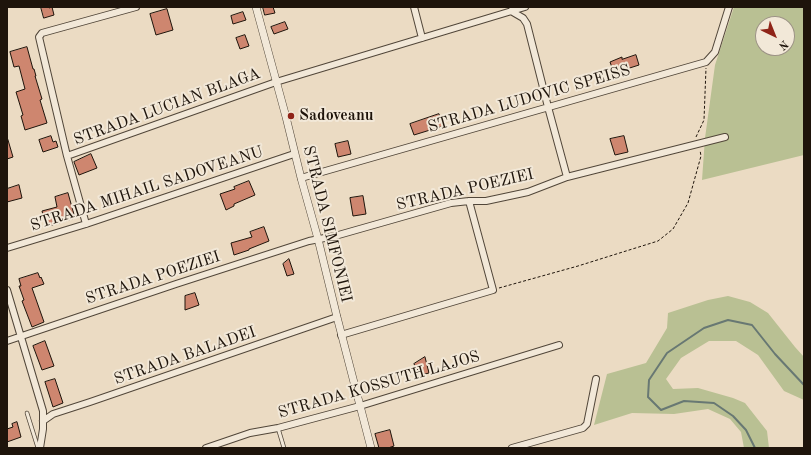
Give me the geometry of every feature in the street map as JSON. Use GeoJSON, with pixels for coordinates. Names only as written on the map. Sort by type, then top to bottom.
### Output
{"type":"FeatureCollection","features":[{"type":"Feature","properties":{"kind":"street"},"geometry":{"type":"LineString","coordinates":[[86,224],[67,156],[39,38],[42,33],[136,7]]}},
{"type":"Feature","properties":{"kind":"street","name":"STRADA SIMFONIEI"},"geometry":{"type":"LineString","coordinates":[[256,7],[300,178],[318,240],[371,448]]}},
{"type":"Feature","properties":{"kind":"street"},"geometry":{"type":"LineString","coordinates":[[414,7],[422,38]]}},
{"type":"Feature","properties":{"kind":"street","name":"STRADA LUCIAN BLAGA"},"geometry":{"type":"LineString","coordinates":[[67,156],[276,82],[525,7]]}},
{"type":"Feature","properties":{"kind":"street"},"geometry":{"type":"LineString","coordinates":[[706,62],[715,52],[729,7]]}},
{"type":"Feature","properties":{"kind":"street"},"geometry":{"type":"LineString","coordinates":[[511,11],[523,18],[527,24],[567,177]]}},
{"type":"Feature","properties":{"kind":"street","name":"STRADA LUDOVIC SPEISS"},"geometry":{"type":"LineString","coordinates":[[300,178],[706,62]]}},
{"type":"Feature","properties":{"kind":"street","name":"STRADA POEZIEI"},"geometry":{"type":"LineString","coordinates":[[7,339],[21,336],[308,240],[318,240],[335,236],[450,203],[486,201],[528,192],[567,177],[725,137]]}},
{"type":"Feature","properties":{"kind":"street","name":"STRADA MIHAIL SADOVEANU"},"geometry":{"type":"LineString","coordinates":[[7,248],[86,224],[294,154]]}},
{"type":"Feature","properties":{"kind":"street"},"geometry":{"type":"LineString","coordinates":[[341,335],[493,290],[469,201]]}},
{"type":"Feature","properties":{"kind":"street"},"geometry":{"type":"LineString","coordinates":[[7,290],[43,411],[43,429],[39,448]]}},
{"type":"Feature","properties":{"kind":"street","name":"STRADA BALADEI"},"geometry":{"type":"LineString","coordinates":[[43,421],[53,414],[337,317]]}},
{"type":"Feature","properties":{"kind":"street","name":"STRADA KOSSUTH LAJOS"},"geometry":{"type":"LineString","coordinates":[[206,448],[250,433],[278,428],[360,406],[559,345]]}},
{"type":"Feature","properties":{"kind":"street"},"geometry":{"type":"LineString","coordinates":[[512,448],[583,428],[587,424],[596,380]]}},
{"type":"Feature","properties":{"kind":"lane"},"geometry":{"type":"LineString","coordinates":[[27,413],[39,448]]}},
{"type":"Feature","properties":{"kind":"lane"},"geometry":{"type":"LineString","coordinates":[[278,428],[284,448]]}},
{"type":"Feature","properties":{"kind":"path"},"geometry":{"type":"LineString","coordinates":[[493,290],[658,241],[673,229],[688,203],[701,156],[696,145],[704,120],[706,62]]}},
{"type":"Feature","properties":{"kind":"green space"},"geometry":{"type":"Polygon","coordinates":[[[734,7],[804,7],[804,155],[702,180],[705,138],[715,65],[734,7]]]}},
{"type":"Feature","properties":{"kind":"green space"},"geometry":{"type":"Polygon","coordinates":[[[728,296],[750,302],[768,313],[804,357],[804,400],[784,391],[758,355],[736,341],[709,341],[681,358],[666,379],[673,389],[698,388],[745,403],[767,431],[769,448],[744,448],[741,432],[730,419],[708,409],[674,414],[632,413],[594,425],[607,374],[646,363],[667,328],[668,313],[708,300],[728,296]]]}},
{"type":"Feature","properties":{"kind":"building"},"geometry":{"type":"Polygon","coordinates":[[[41,7],[52,7],[54,15],[44,18],[41,7]]]}},
{"type":"Feature","properties":{"kind":"building"},"geometry":{"type":"Polygon","coordinates":[[[263,7],[273,7],[275,13],[265,15],[263,7]]]}},
{"type":"Feature","properties":{"kind":"building"},"geometry":{"type":"Polygon","coordinates":[[[167,9],[173,30],[156,35],[150,14],[167,9]]]}},
{"type":"Feature","properties":{"kind":"building"},"geometry":{"type":"Polygon","coordinates":[[[243,12],[246,20],[233,24],[231,16],[243,12]]]}},
{"type":"Feature","properties":{"kind":"building"},"geometry":{"type":"Polygon","coordinates":[[[285,22],[288,29],[274,34],[271,27],[285,22]]]}},
{"type":"Feature","properties":{"kind":"building"},"geometry":{"type":"Polygon","coordinates":[[[245,35],[249,46],[240,49],[236,38],[245,35]]]}},
{"type":"Feature","properties":{"kind":"building"},"geometry":{"type":"Polygon","coordinates":[[[27,47],[36,76],[42,99],[40,100],[47,123],[25,130],[21,116],[23,115],[16,92],[25,89],[19,66],[14,67],[10,52],[27,47]]]}},
{"type":"Feature","properties":{"kind":"building"},"geometry":{"type":"Polygon","coordinates":[[[636,55],[639,65],[614,73],[610,62],[622,57],[622,59],[636,55]]]}},
{"type":"Feature","properties":{"kind":"building"},"geometry":{"type":"Polygon","coordinates":[[[439,114],[443,126],[414,135],[410,124],[439,114]]]}},
{"type":"Feature","properties":{"kind":"building"},"geometry":{"type":"Polygon","coordinates":[[[51,136],[53,142],[56,141],[58,147],[43,152],[39,140],[51,136]]]}},
{"type":"Feature","properties":{"kind":"building"},"geometry":{"type":"Polygon","coordinates":[[[624,136],[628,152],[615,155],[610,139],[624,136]]]}},
{"type":"Feature","properties":{"kind":"building"},"geometry":{"type":"Polygon","coordinates":[[[8,140],[13,157],[7,159],[7,141],[8,140]]]}},
{"type":"Feature","properties":{"kind":"building"},"geometry":{"type":"Polygon","coordinates":[[[348,141],[351,154],[338,157],[335,144],[348,141]]]}},
{"type":"Feature","properties":{"kind":"building"},"geometry":{"type":"Polygon","coordinates":[[[91,154],[97,168],[79,175],[74,162],[91,154]]]}},
{"type":"Feature","properties":{"kind":"building"},"geometry":{"type":"Polygon","coordinates":[[[249,181],[255,195],[234,204],[234,206],[226,210],[220,194],[235,189],[234,187],[249,181]]]}},
{"type":"Feature","properties":{"kind":"building"},"geometry":{"type":"Polygon","coordinates":[[[19,185],[22,198],[7,202],[7,189],[19,185]]]}},
{"type":"Feature","properties":{"kind":"building"},"geometry":{"type":"Polygon","coordinates":[[[68,193],[75,218],[46,227],[42,211],[57,207],[55,197],[68,193]]]}},
{"type":"Feature","properties":{"kind":"building"},"geometry":{"type":"Polygon","coordinates":[[[363,196],[366,214],[353,216],[350,198],[363,196]]]}},
{"type":"Feature","properties":{"kind":"building"},"geometry":{"type":"Polygon","coordinates":[[[264,227],[269,241],[234,255],[231,243],[252,237],[250,232],[264,227]]]}},
{"type":"Feature","properties":{"kind":"building"},"geometry":{"type":"Polygon","coordinates":[[[289,259],[294,274],[287,276],[283,264],[289,259]]]}},
{"type":"Feature","properties":{"kind":"building"},"geometry":{"type":"Polygon","coordinates":[[[38,273],[44,284],[32,288],[44,322],[32,327],[22,301],[24,300],[19,286],[21,286],[19,279],[38,273]]]}},
{"type":"Feature","properties":{"kind":"building"},"geometry":{"type":"Polygon","coordinates":[[[195,293],[199,305],[185,310],[185,296],[195,293]]]}},
{"type":"Feature","properties":{"kind":"building"},"geometry":{"type":"Polygon","coordinates":[[[45,341],[54,366],[42,370],[33,346],[45,341]]]}},
{"type":"Feature","properties":{"kind":"building"},"geometry":{"type":"Polygon","coordinates":[[[425,357],[429,373],[421,375],[414,364],[425,357]]]}},
{"type":"Feature","properties":{"kind":"building"},"geometry":{"type":"Polygon","coordinates":[[[55,379],[63,403],[53,407],[45,382],[55,379]]]}},
{"type":"Feature","properties":{"kind":"building"},"geometry":{"type":"Polygon","coordinates":[[[17,422],[21,437],[7,442],[7,429],[13,427],[12,424],[17,422]]]}},
{"type":"Feature","properties":{"kind":"building"},"geometry":{"type":"Polygon","coordinates":[[[390,430],[394,446],[379,448],[375,434],[390,430]]]}},
{"type":"Feature","properties":{"kind":"waterway"},"geometry":{"type":"LineString","coordinates":[[755,448],[746,430],[733,416],[714,403],[684,401],[661,410],[648,397],[649,380],[667,353],[704,328],[728,320],[752,325],[775,354],[804,385]]}},
{"type":"Feature","properties":{"kind":"place","name":"Sadoveanu"},"geometry":{"type":"Point","coordinates":[291,116]}}]}
